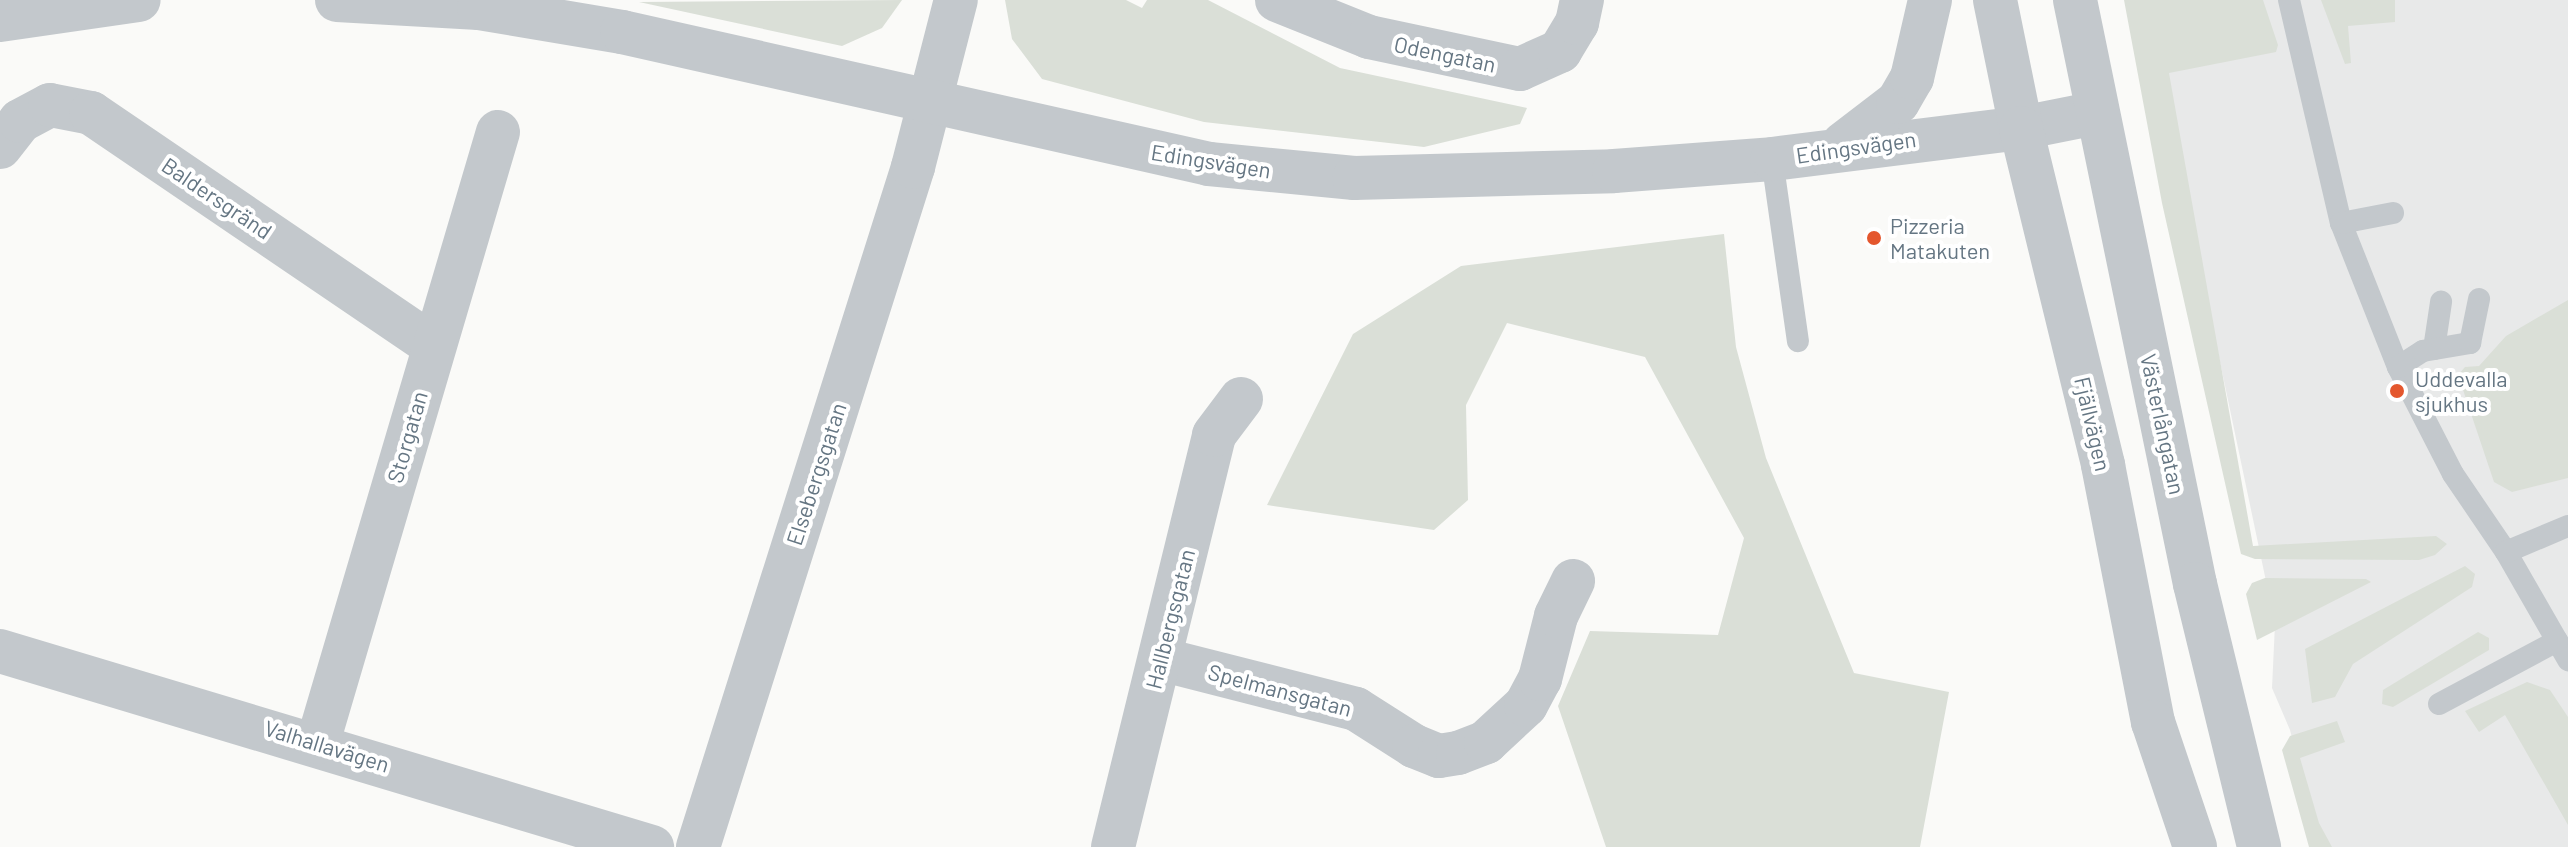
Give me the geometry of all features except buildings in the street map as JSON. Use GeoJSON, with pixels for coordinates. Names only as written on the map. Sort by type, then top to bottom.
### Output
{"type":"FeatureCollection","features":[{"type":"Feature","properties":{"kind":"street"},"geometry":{"type":"LineString","coordinates":[[0,20],[92,2],[139,0]]}},
{"type":"Feature","properties":{"kind":"street","name":"Edingsvägen"},"geometry":{"type":"LineString","coordinates":[[337,0],[479,8],[552,20],[692,46],[1209,164],[1354,178],[1614,171],[1772,159],[2021,128],[2097,113]]}},
{"type":"Feature","properties":{"kind":"street"},"geometry":{"type":"LineString","coordinates":[[932,101],[956,0]]}},
{"type":"Feature","properties":{"kind":"street","name":"Odengatan"},"geometry":{"type":"LineString","coordinates":[[1277,0],[1369,37],[1520,69],[1560,51],[1577,23],[1582,0]]}},
{"type":"Feature","properties":{"kind":"street"},"geometry":{"type":"LineString","coordinates":[[1835,149],[1898,102],[1912,78],[1930,0]]}},
{"type":"Feature","properties":{"kind":"street","name":"Fjällvägen"},"geometry":{"type":"LineString","coordinates":[[1995,0],[2021,128],[2103,465],[2153,722],[2195,847]]}},
{"type":"Feature","properties":{"kind":"street","name":"Västerlångatan"},"geometry":{"type":"LineString","coordinates":[[2075,0],[2195,584],[2259,847]]}},
{"type":"Feature","properties":{"kind":"street","name":"Elsebergsgatan"},"geometry":{"type":"LineString","coordinates":[[698,847],[932,101]]}},
{"type":"Feature","properties":{"kind":"street","name":"Baldersgränd"},"geometry":{"type":"LineString","coordinates":[[0,147],[20,121],[50,105],[91,113],[433,345]]}},
{"type":"Feature","properties":{"kind":"street","name":"Storgatan"},"geometry":{"type":"LineString","coordinates":[[318,742],[498,132]]}},
{"type":"Feature","properties":{"kind":"street","name":"Hallbergsgatan"},"geometry":{"type":"LineString","coordinates":[[1113,847],[1214,435],[1241,399]]}},
{"type":"Feature","properties":{"kind":"street","name":"Spelmansgatan"},"geometry":{"type":"LineString","coordinates":[[1160,659],[1356,709],[1414,746],[1439,756],[1458,753],[1486,742],[1526,705],[1573,581]]}},
{"type":"Feature","properties":{"kind":"street","name":"Valhallavägen"},"geometry":{"type":"LineString","coordinates":[[0,651],[318,742],[652,847]]}},
{"type":"Feature","properties":{"kind":"lane"},"geometry":{"type":"LineString","coordinates":[[2289,0],[2341,223],[2398,367],[2460,487],[2506,552],[2564,649],[2439,704]]}},
{"type":"Feature","properties":{"kind":"lane"},"geometry":{"type":"LineString","coordinates":[[1772,159],[1798,341]]}},
{"type":"Feature","properties":{"kind":"lane"},"geometry":{"type":"LineString","coordinates":[[2341,223],[2393,213]]}},
{"type":"Feature","properties":{"kind":"lane"},"geometry":{"type":"LineString","coordinates":[[2398,367],[2434,349],[2470,343],[2479,299]]}},
{"type":"Feature","properties":{"kind":"lane"},"geometry":{"type":"LineString","coordinates":[[2434,349],[2441,302]]}},
{"type":"Feature","properties":{"kind":"lane"},"geometry":{"type":"LineString","coordinates":[[2506,552],[2568,526]]}},
{"type":"Feature","properties":{"kind":"shaded area"},"geometry":{"type":"Polygon","coordinates":[[[902,0],[882,28],[842,46],[639,2],[902,0]]]}},
{"type":"Feature","properties":{"kind":"shaded area"},"geometry":{"type":"Polygon","coordinates":[[[1005,0],[1126,0],[1142,8],[1147,0],[1208,0],[1340,68],[1527,108],[1520,124],[1424,147],[1204,122],[1042,79],[1012,39],[1005,0]]]}},
{"type":"Feature","properties":{"kind":"shaded area"},"geometry":{"type":"Polygon","coordinates":[[[2124,0],[2263,0],[2278,45],[2276,52],[2169,73],[2253,546],[2436,536],[2447,544],[2435,555],[2419,560],[2255,559],[2241,554],[2162,203],[2124,0]]]}},
{"type":"Feature","properties":{"kind":"shaded area","name":"Uddevalla sjukhus"},"geometry":{"type":"Polygon","coordinates":[[[2144,0],[2568,0],[2568,847],[2320,847],[2290,730],[2272,688],[2275,624],[2144,0]]]}},
{"type":"Feature","properties":{"kind":"shaded area"},"geometry":{"type":"Polygon","coordinates":[[[2321,0],[2395,0],[2395,22],[2348,26],[2351,63],[2345,64],[2321,0]]]}},
{"type":"Feature","properties":{"kind":"shaded area"},"geometry":{"type":"Polygon","coordinates":[[[1724,234],[1736,347],[1766,458],[1854,673],[1949,692],[1920,847],[1606,847],[1558,706],[1590,631],[1718,635],[1744,538],[1645,357],[1507,323],[1466,405],[1468,500],[1434,530],[1267,505],[1353,334],[1461,266],[1724,234]]]}},
{"type":"Feature","properties":{"kind":"shaded area"},"geometry":{"type":"Polygon","coordinates":[[[2568,300],[2568,478],[2512,492],[2494,482],[2458,375],[2465,367],[2479,366],[2506,336],[2568,300]]]}},
{"type":"Feature","properties":{"kind":"shaded area"},"geometry":{"type":"Polygon","coordinates":[[[2465,566],[2475,574],[2472,587],[2353,664],[2335,697],[2312,703],[2305,649],[2465,566]]]}},
{"type":"Feature","properties":{"kind":"shaded area"},"geometry":{"type":"Polygon","coordinates":[[[2265,578],[2366,579],[2371,582],[2257,640],[2246,594],[2252,583],[2265,578]]]}},
{"type":"Feature","properties":{"kind":"shaded area"},"geometry":{"type":"Polygon","coordinates":[[[2478,632],[2489,638],[2489,650],[2393,707],[2382,704],[2383,690],[2478,632]]]}},
{"type":"Feature","properties":{"kind":"shaded area"},"geometry":{"type":"Polygon","coordinates":[[[2527,682],[2550,690],[2568,717],[2568,825],[2505,715],[2479,732],[2465,711],[2527,682]]]}},
{"type":"Feature","properties":{"kind":"shaded area"},"geometry":{"type":"Polygon","coordinates":[[[2337,721],[2345,742],[2300,758],[2319,823],[2332,847],[2309,847],[2282,750],[2290,736],[2337,721]]]}},
{"type":"Feature","properties":{"kind":"place","name":"Pizzeria Matakuten"},"geometry":{"type":"Point","coordinates":[1874,238]}},
{"type":"Feature","properties":{"kind":"place","name":"Uddevalla sjukhus"},"geometry":{"type":"Point","coordinates":[2397,391]}}]}
